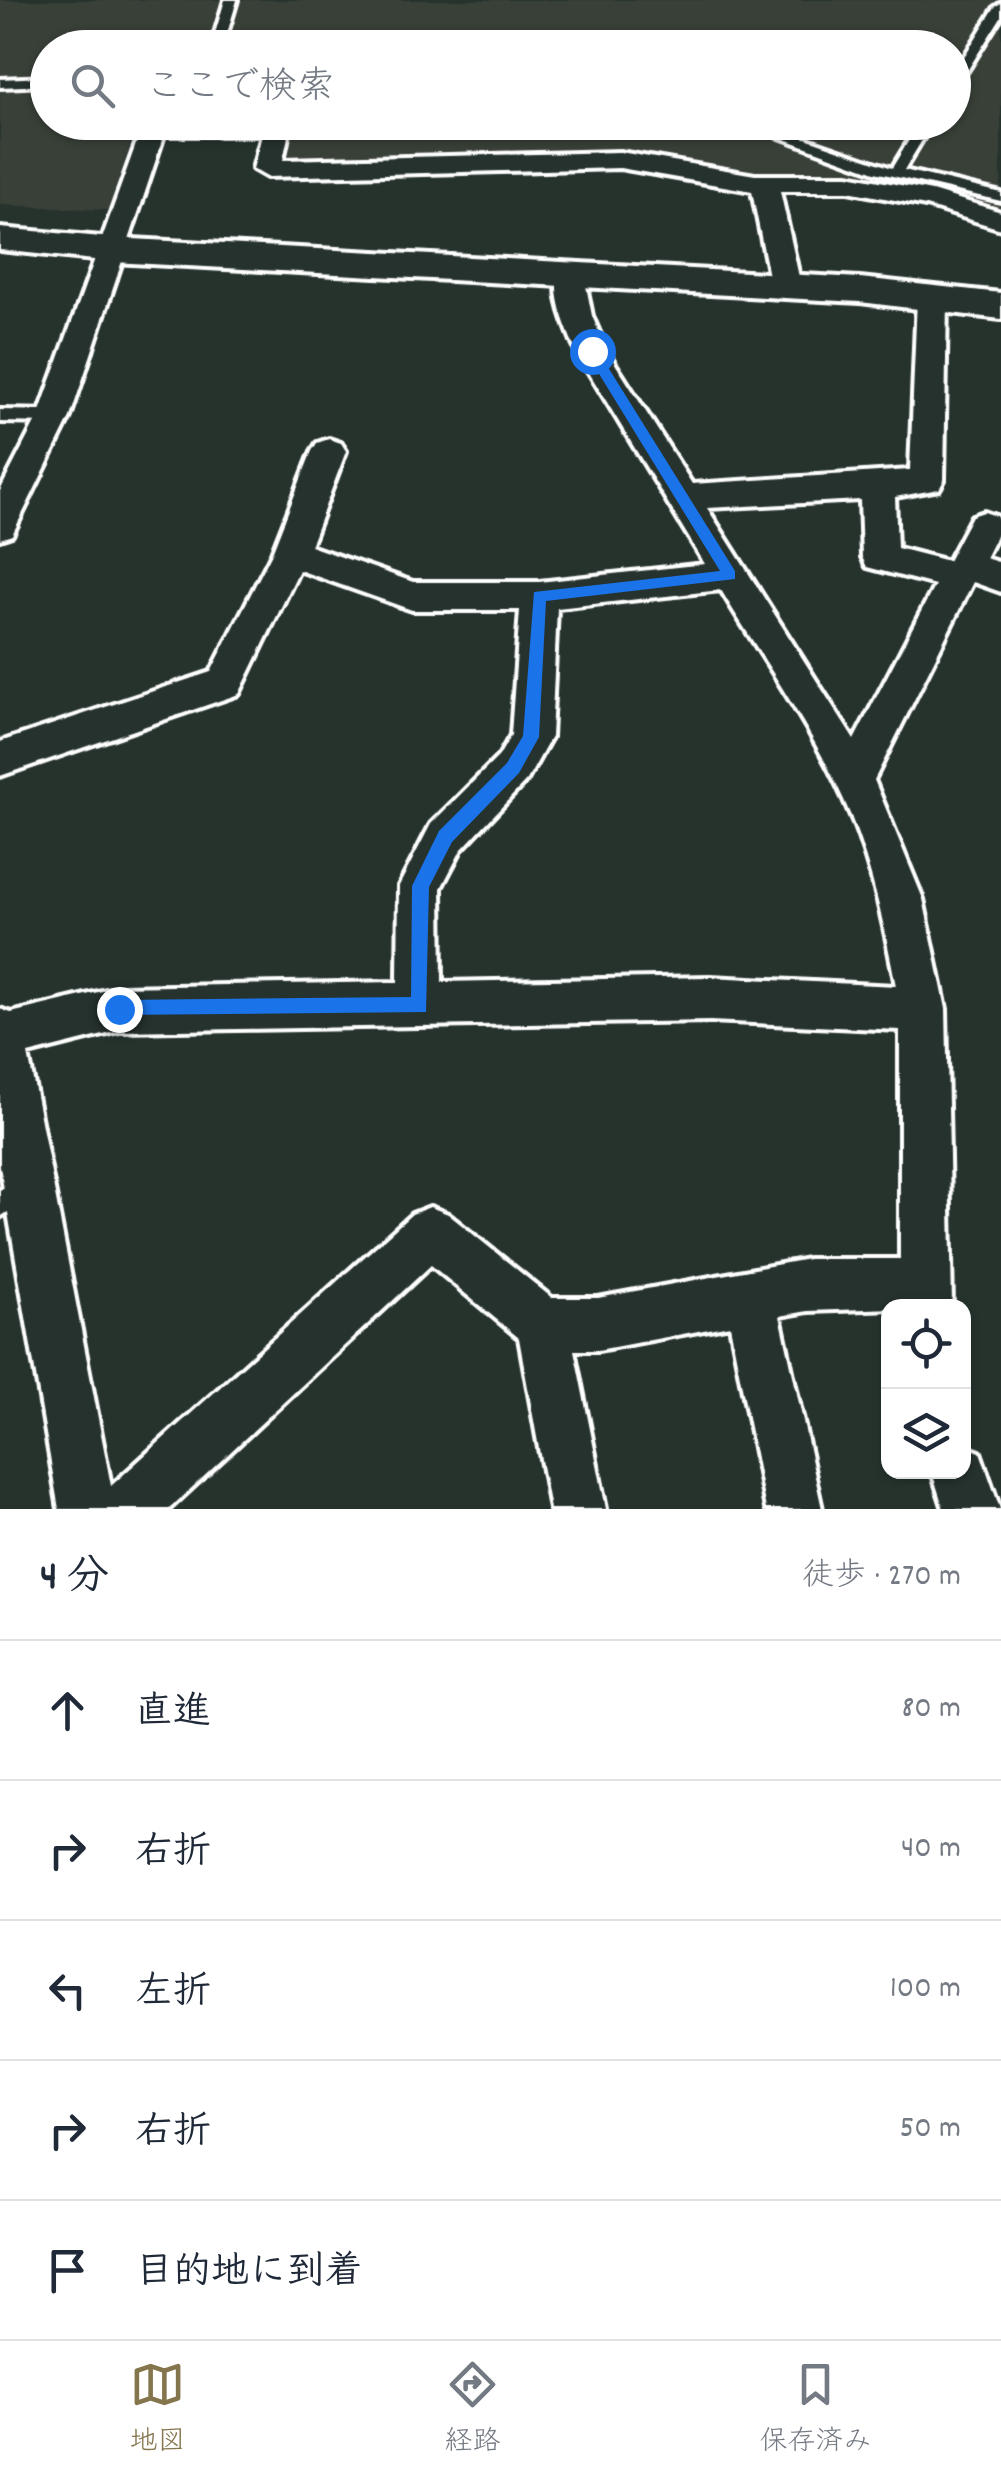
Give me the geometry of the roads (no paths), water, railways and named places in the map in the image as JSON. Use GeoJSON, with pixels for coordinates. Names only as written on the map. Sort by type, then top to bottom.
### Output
{"type":"FeatureCollection","features":[{"type":"Feature","properties":{"kind":"street"},"geometry":{"type":"LineString","coordinates":[[0,526],[54,417],[150,140]]}},
{"type":"Feature","properties":{"kind":"street"},"geometry":{"type":"LineString","coordinates":[[274,140],[267,170],[620,160],[764,183],[848,183],[932,199],[1001,221]]}},
{"type":"Feature","properties":{"kind":"street"},"geometry":{"type":"LineString","coordinates":[[764,183],[786,286]]}},
{"type":"Feature","properties":{"kind":"street"},"geometry":{"type":"LineString","coordinates":[[0,238],[113,250],[786,286],[1001,306]]}},
{"type":"Feature","properties":{"kind":"street"},"geometry":{"type":"LineString","coordinates":[[128,1509],[430,1232],[544,1324],[598,1324],[808,1285],[926,1296],[923,1010],[902,899],[854,780],[592,351],[578,316],[572,272]]}},
{"type":"Feature","properties":{"kind":"street"},"geometry":{"type":"LineString","coordinates":[[682,497],[877,487],[927,480],[932,298]]}},
{"type":"Feature","properties":{"kind":"street"},"geometry":{"type":"LineString","coordinates":[[0,759],[224,683],[290,553],[330,451]]}},
{"type":"Feature","properties":{"kind":"street"},"geometry":{"type":"LineString","coordinates":[[877,487],[880,557],[1001,578]]}},
{"type":"Feature","properties":{"kind":"street"},"geometry":{"type":"LineString","coordinates":[[854,780],[984,525]]}},
{"type":"Feature","properties":{"kind":"street"},"geometry":{"type":"LineString","coordinates":[[290,553],[412,596],[539,596],[730,575]]}},
{"type":"Feature","properties":{"kind":"street"},"geometry":{"type":"LineString","coordinates":[[420,1006],[420,886],[446,836],[513,768],[531,737],[539,596]]}},
{"type":"Feature","properties":{"kind":"street"},"geometry":{"type":"LineString","coordinates":[[87,1509],[14,1195],[1,1034],[119,1009],[710,999],[923,1010]]}},
{"type":"Feature","properties":{"kind":"street"},"geometry":{"type":"LineString","coordinates":[[750,1296],[794,1509]]}},
{"type":"Feature","properties":{"kind":"street"},"geometry":{"type":"LineString","coordinates":[[544,1324],[578,1509]]}},
{"type":"Feature","properties":{"kind":"street"},"geometry":{"type":"LineString","coordinates":[[962,1479],[972,1509]]}},
{"type":"Feature","properties":{"kind":"lane"},"geometry":{"type":"LineString","coordinates":[[222,30],[231,0]]}},
{"type":"Feature","properties":{"kind":"lane"},"geometry":{"type":"LineString","coordinates":[[971,55],[1001,7]]}},
{"type":"Feature","properties":{"kind":"lane"},"geometry":{"type":"LineString","coordinates":[[0,83],[30,82]]}},
{"type":"Feature","properties":{"kind":"lane"},"geometry":{"type":"LineString","coordinates":[[799,140],[896,172],[1001,197]]}},
{"type":"Feature","properties":{"kind":"lane"},"geometry":{"type":"LineString","coordinates":[[896,172],[916,140]]}},
{"type":"Feature","properties":{"kind":"lane"},"geometry":{"type":"LineString","coordinates":[[0,416],[54,417]]}}]}
